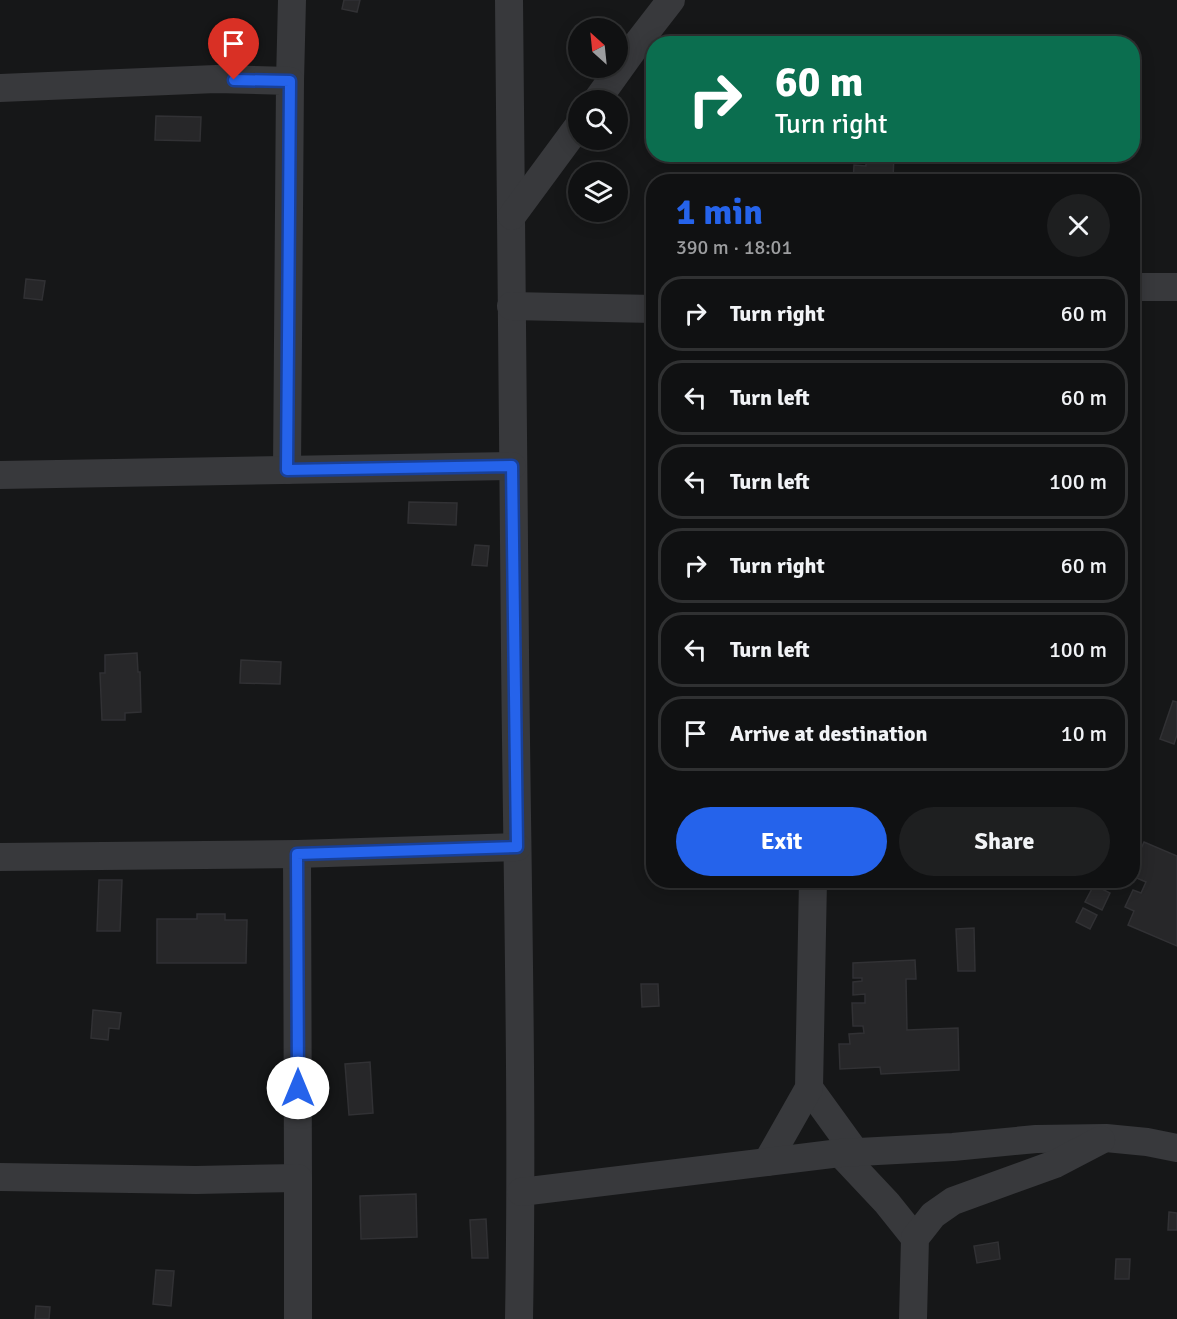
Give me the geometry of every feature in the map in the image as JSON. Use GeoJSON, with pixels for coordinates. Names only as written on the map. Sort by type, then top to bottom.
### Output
{"type":"FeatureCollection","features":[{"type":"Feature","properties":{"kind":"street"},"geometry":{"type":"LineString","coordinates":[[287,470],[292,0]]}},
{"type":"Feature","properties":{"kind":"street"},"geometry":{"type":"LineString","coordinates":[[509,0],[521,1191],[519,1319]]}},
{"type":"Feature","properties":{"kind":"street"},"geometry":{"type":"LineString","coordinates":[[604,90],[671,0]]}},
{"type":"Feature","properties":{"kind":"street"},"geometry":{"type":"LineString","coordinates":[[0,88],[216,79],[290,81]]}},
{"type":"Feature","properties":{"kind":"street"},"geometry":{"type":"LineString","coordinates":[[512,216],[568,141]]}},
{"type":"Feature","properties":{"kind":"street"},"geometry":{"type":"LineString","coordinates":[[1140,292],[1177,287]]}},
{"type":"Feature","properties":{"kind":"street"},"geometry":{"type":"LineString","coordinates":[[511,306],[646,309]]}},
{"type":"Feature","properties":{"kind":"street"},"geometry":{"type":"LineString","coordinates":[[0,475],[512,466]]}},
{"type":"Feature","properties":{"kind":"street"},"geometry":{"type":"LineString","coordinates":[[0,856],[297,854],[517,847]]}},
{"type":"Feature","properties":{"kind":"street"},"geometry":{"type":"LineString","coordinates":[[297,854],[298,1319]]}},
{"type":"Feature","properties":{"kind":"street"},"geometry":{"type":"LineString","coordinates":[[767,1162],[809,1088],[813,888]]}},
{"type":"Feature","properties":{"kind":"street"},"geometry":{"type":"LineString","coordinates":[[809,1088],[848,1153],[915,1238]]}},
{"type":"Feature","properties":{"kind":"street"},"geometry":{"type":"LineString","coordinates":[[521,1191],[848,1153],[1036,1139],[1106,1138],[1177,1148]]}},
{"type":"Feature","properties":{"kind":"street"},"geometry":{"type":"LineString","coordinates":[[913,1319],[915,1238],[933,1215],[953,1202],[1054,1164],[1106,1138]]}},
{"type":"Feature","properties":{"kind":"street"},"geometry":{"type":"LineString","coordinates":[[0,1177],[298,1179]]}},
{"type":"Feature","properties":{"kind":"building"},"geometry":{"type":"Polygon","coordinates":[[[344,0],[360,0],[357,12],[342,9],[344,0]]]}},
{"type":"Feature","properties":{"kind":"building"},"geometry":{"type":"Polygon","coordinates":[[[156,116],[201,117],[200,141],[155,140],[156,116]]]}},
{"type":"Feature","properties":{"kind":"building"},"geometry":{"type":"Polygon","coordinates":[[[866,162],[894,162],[893,174],[853,174],[854,165],[866,166],[866,162]]]}},
{"type":"Feature","properties":{"kind":"building"},"geometry":{"type":"Polygon","coordinates":[[[26,279],[45,281],[42,300],[24,298],[26,279]]]}},
{"type":"Feature","properties":{"kind":"building"},"geometry":{"type":"Polygon","coordinates":[[[409,502],[457,503],[456,525],[408,523],[409,502]]]}},
{"type":"Feature","properties":{"kind":"building"},"geometry":{"type":"Polygon","coordinates":[[[475,545],[489,546],[487,566],[472,565],[475,545]]]}},
{"type":"Feature","properties":{"kind":"building"},"geometry":{"type":"Polygon","coordinates":[[[137,653],[141,712],[125,713],[125,720],[102,720],[100,673],[105,673],[105,655],[137,653]]]}},
{"type":"Feature","properties":{"kind":"building"},"geometry":{"type":"Polygon","coordinates":[[[241,660],[281,662],[280,684],[240,683],[241,660]]]}},
{"type":"Feature","properties":{"kind":"building"},"geometry":{"type":"Polygon","coordinates":[[[1173,701],[1177,702],[1177,735],[1174,744],[1160,739],[1173,701]]]}},
{"type":"Feature","properties":{"kind":"building"},"geometry":{"type":"Polygon","coordinates":[[[1144,842],[1177,856],[1177,946],[1128,925],[1134,911],[1125,907],[1133,890],[1141,893],[1146,882],[1140,879],[1140,851],[1144,842]]]}},
{"type":"Feature","properties":{"kind":"building"},"geometry":{"type":"Polygon","coordinates":[[[99,880],[122,880],[120,931],[97,931],[99,880]]]}},
{"type":"Feature","properties":{"kind":"building"},"geometry":{"type":"Polygon","coordinates":[[[1092,888],[1100,888],[1110,893],[1102,910],[1085,902],[1092,888]]]}},
{"type":"Feature","properties":{"kind":"building"},"geometry":{"type":"Polygon","coordinates":[[[1083,908],[1097,915],[1090,929],[1076,922],[1083,908]]]}},
{"type":"Feature","properties":{"kind":"building"},"geometry":{"type":"Polygon","coordinates":[[[197,914],[225,914],[225,920],[247,920],[246,963],[157,963],[157,919],[197,919],[197,914]]]}},
{"type":"Feature","properties":{"kind":"building"},"geometry":{"type":"Polygon","coordinates":[[[974,928],[975,971],[958,971],[956,929],[974,928]]]}},
{"type":"Feature","properties":{"kind":"building"},"geometry":{"type":"Polygon","coordinates":[[[915,960],[916,979],[906,979],[907,1030],[958,1028],[959,1070],[881,1074],[880,1067],[840,1069],[839,1044],[850,1044],[849,1034],[864,1033],[863,1026],[853,1026],[852,1003],[865,1003],[865,994],[853,995],[853,982],[862,981],[862,978],[853,978],[853,963],[915,960]]]}},
{"type":"Feature","properties":{"kind":"building"},"geometry":{"type":"Polygon","coordinates":[[[641,984],[658,984],[659,1006],[642,1007],[641,984]]]}},
{"type":"Feature","properties":{"kind":"building"},"geometry":{"type":"Polygon","coordinates":[[[93,1010],[121,1013],[119,1029],[109,1028],[108,1040],[91,1038],[93,1010]]]}},
{"type":"Feature","properties":{"kind":"building"},"geometry":{"type":"Polygon","coordinates":[[[370,1062],[373,1113],[349,1115],[345,1064],[370,1062]]]}},
{"type":"Feature","properties":{"kind":"building"},"geometry":{"type":"Polygon","coordinates":[[[416,1194],[417,1237],[361,1239],[360,1196],[416,1194]]]}},
{"type":"Feature","properties":{"kind":"building"},"geometry":{"type":"Polygon","coordinates":[[[1169,1212],[1177,1213],[1177,1230],[1168,1230],[1169,1212]]]}},
{"type":"Feature","properties":{"kind":"building"},"geometry":{"type":"Polygon","coordinates":[[[486,1219],[488,1258],[472,1258],[470,1220],[486,1219]]]}},
{"type":"Feature","properties":{"kind":"building"},"geometry":{"type":"Polygon","coordinates":[[[998,1242],[1000,1259],[977,1263],[974,1246],[998,1242]]]}},
{"type":"Feature","properties":{"kind":"building"},"geometry":{"type":"Polygon","coordinates":[[[1116,1259],[1130,1259],[1129,1279],[1115,1279],[1116,1259]]]}},
{"type":"Feature","properties":{"kind":"building"},"geometry":{"type":"Polygon","coordinates":[[[156,1270],[174,1271],[171,1306],[153,1304],[156,1270]]]}},
{"type":"Feature","properties":{"kind":"building"},"geometry":{"type":"Polygon","coordinates":[[[36,1306],[50,1307],[49,1319],[35,1319],[36,1306]]]}},
{"type":"Feature","properties":{"kind":"route"},"geometry":{"type":"LineString","coordinates":[[234,80],[290,81],[287,470],[512,466],[517,847],[297,854],[298,1088]]}}]}
